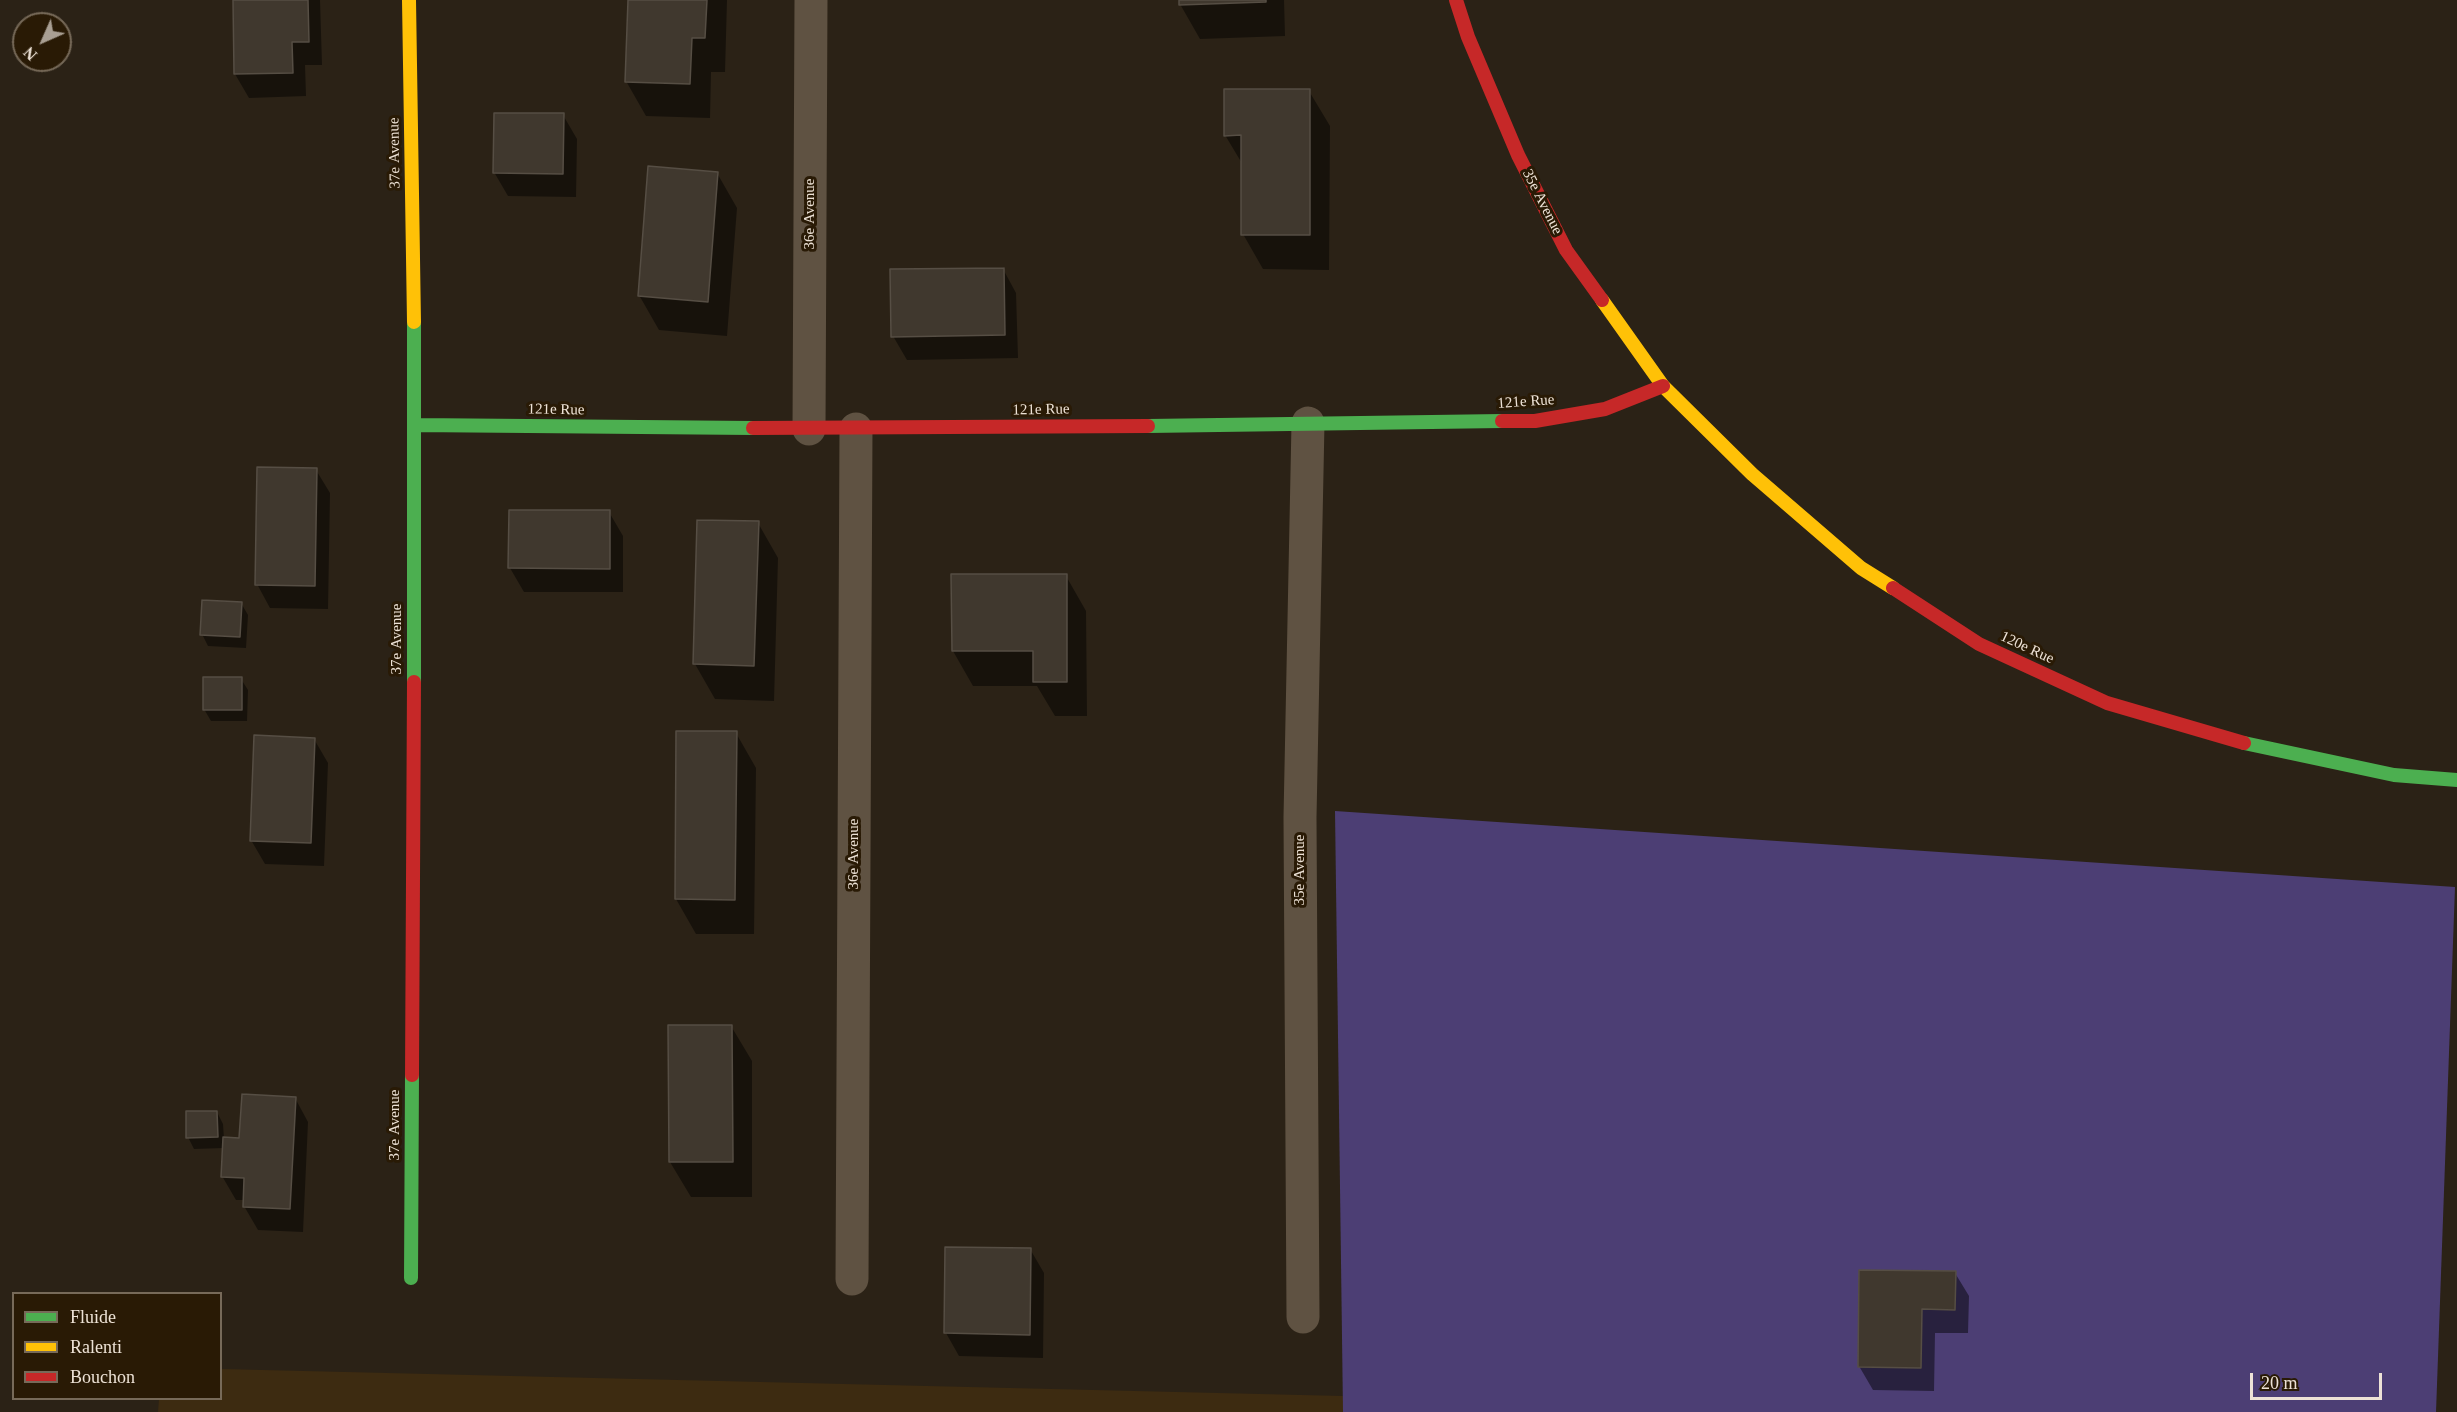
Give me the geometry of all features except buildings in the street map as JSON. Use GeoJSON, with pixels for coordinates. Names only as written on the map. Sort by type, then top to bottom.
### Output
{"type":"FeatureCollection","features":[{"type":"Feature","properties":{"kind":"street","name":"37e Avenue"},"geometry":{"type":"LineString","coordinates":[[409,0],[415,425],[411,1278]]}},
{"type":"Feature","properties":{"kind":"street","name":"36e Avenue"},"geometry":{"type":"LineString","coordinates":[[809,429],[812,0]]}},
{"type":"Feature","properties":{"kind":"street","name":"35e Avenue"},"geometry":{"type":"LineString","coordinates":[[1456,0],[1468,37],[1518,155],[1566,250],[1663,386]]}},
{"type":"Feature","properties":{"kind":"street","name":"121e Rue"},"geometry":{"type":"LineString","coordinates":[[415,425],[856,429],[1535,421],[1605,409],[1663,386]]}},
{"type":"Feature","properties":{"kind":"street","name":"120e Rue"},"geometry":{"type":"LineString","coordinates":[[1663,386],[1752,474],[1861,568],[1979,644],[2107,703],[2229,740],[2394,775],[2457,780]]}},
{"type":"Feature","properties":{"kind":"street","name":"35e Avenue"},"geometry":{"type":"LineString","coordinates":[[1303,1317],[1300,817],[1308,423]]}},
{"type":"Feature","properties":{"kind":"street","name":"36e Avenue"},"geometry":{"type":"LineString","coordinates":[[852,1279],[856,429]]}},
{"type":"Feature","properties":{"kind":"shaded area"},"geometry":{"type":"Polygon","coordinates":[[[1335,811],[2455,887],[2436,1412],[1343,1412],[1335,811]]]}},
{"type":"Feature","properties":{"kind":"shaded area"},"geometry":{"type":"Polygon","coordinates":[[[222,1369],[1343,1396],[1343,1412],[158,1412],[159,1400],[222,1400],[222,1369]]]}},
{"type":"Feature","properties":{"kind":"traffic: fast"},"geometry":{"type":"LineString","coordinates":[[414,322],[414,682]]}},
{"type":"Feature","properties":{"kind":"traffic: fast"},"geometry":{"type":"LineString","coordinates":[[1148,426],[1502,421]]}},
{"type":"Feature","properties":{"kind":"traffic: fast"},"geometry":{"type":"LineString","coordinates":[[415,425],[753,428]]}},
{"type":"Feature","properties":{"kind":"traffic: fast"},"geometry":{"type":"LineString","coordinates":[[2244,743],[2394,775],[2457,780]]}},
{"type":"Feature","properties":{"kind":"traffic: fast"},"geometry":{"type":"LineString","coordinates":[[411,1278],[412,1075]]}},
{"type":"Feature","properties":{"kind":"traffic: slow"},"geometry":{"type":"LineString","coordinates":[[409,0],[414,322]]}},
{"type":"Feature","properties":{"kind":"traffic: slow"},"geometry":{"type":"LineString","coordinates":[[1602,300],[1663,386],[1752,474],[1861,568],[1893,588]]}},
{"type":"Feature","properties":{"kind":"traffic: jam"},"geometry":{"type":"LineString","coordinates":[[1456,0],[1468,37],[1518,155],[1566,250],[1602,300]]}},
{"type":"Feature","properties":{"kind":"traffic: jam"},"geometry":{"type":"LineString","coordinates":[[1502,421],[1535,421],[1605,409],[1663,386]]}},
{"type":"Feature","properties":{"kind":"traffic: jam"},"geometry":{"type":"LineString","coordinates":[[753,428],[1148,426]]}},
{"type":"Feature","properties":{"kind":"traffic: jam"},"geometry":{"type":"LineString","coordinates":[[1893,588],[1979,644],[2107,703],[2244,743]]}},
{"type":"Feature","properties":{"kind":"traffic: jam"},"geometry":{"type":"LineString","coordinates":[[412,1075],[414,682]]}}]}
